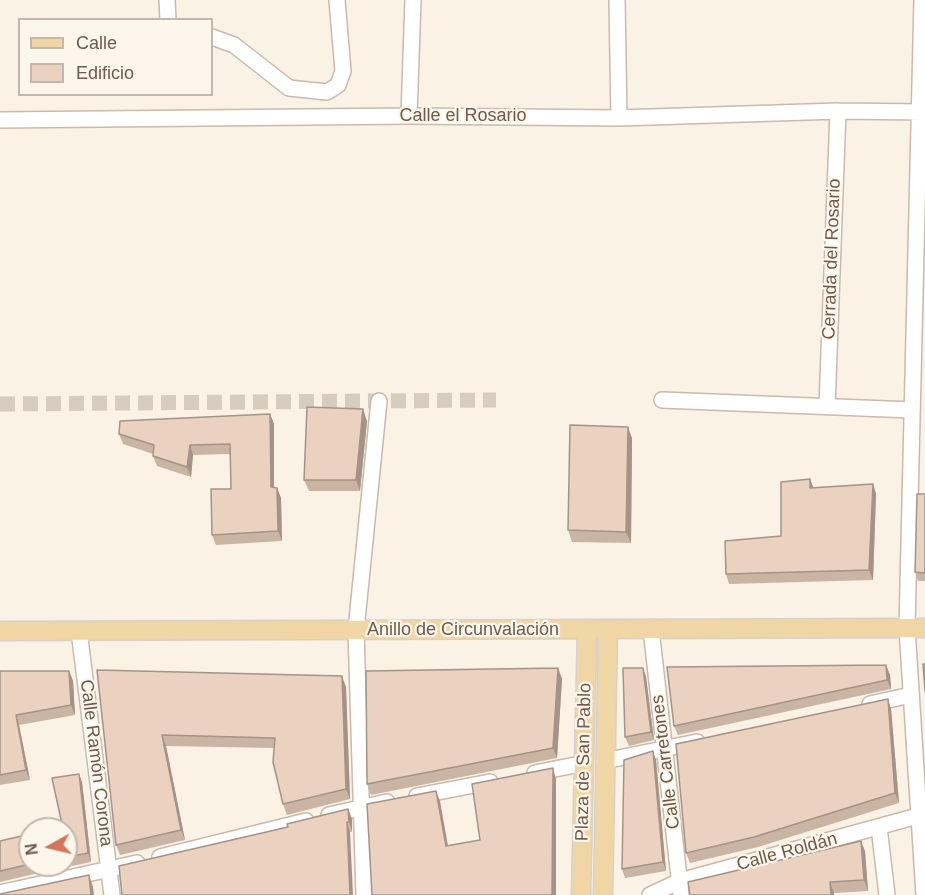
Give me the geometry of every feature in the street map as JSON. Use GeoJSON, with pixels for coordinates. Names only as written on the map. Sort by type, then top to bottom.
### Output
{"type":"FeatureCollection","features":[{"type":"Feature","properties":{"kind":"main road","name":"Anillo de Circunvalación"},"geometry":{"type":"LineString","coordinates":[[0,631],[925,628]]}},
{"type":"Feature","properties":{"kind":"main road","name":"Plaza de San Pablo"},"geometry":{"type":"LineString","coordinates":[[582,895],[587,629]]}},
{"type":"Feature","properties":{"kind":"main road"},"geometry":{"type":"LineString","coordinates":[[603,895],[608,629]]}},
{"type":"Feature","properties":{"kind":"street"},"geometry":{"type":"LineString","coordinates":[[167,0],[168,18]]}},
{"type":"Feature","properties":{"kind":"street"},"geometry":{"type":"LineString","coordinates":[[213,37],[234,45],[289,88],[327,92],[338,85],[343,71],[337,0]]}},
{"type":"Feature","properties":{"kind":"street"},"geometry":{"type":"LineString","coordinates":[[409,116],[413,0]]}},
{"type":"Feature","properties":{"kind":"street"},"geometry":{"type":"LineString","coordinates":[[617,0],[619,118]]}},
{"type":"Feature","properties":{"kind":"street"},"geometry":{"type":"LineString","coordinates":[[922,0],[920,339],[912,410],[907,628],[922,815],[924,895]]}},
{"type":"Feature","properties":{"kind":"street","name":"Calle el Rosario"},"geometry":{"type":"LineString","coordinates":[[0,120],[409,116],[619,118],[838,111],[923,112]]}},
{"type":"Feature","properties":{"kind":"street","name":"Cerrada del Rosario"},"geometry":{"type":"LineString","coordinates":[[826,407],[838,111]]}},
{"type":"Feature","properties":{"kind":"street"},"geometry":{"type":"LineString","coordinates":[[662,400],[912,410]]}},
{"type":"Feature","properties":{"kind":"street"},"geometry":{"type":"LineString","coordinates":[[364,895],[356,630],[379,401]]}},
{"type":"Feature","properties":{"kind":"street","name":"Calle Carretones"},"geometry":{"type":"LineString","coordinates":[[651,629],[680,888]]}},
{"type":"Feature","properties":{"kind":"street","name":"Calle Ramón Corona"},"geometry":{"type":"LineString","coordinates":[[79,631],[112,895]]}},
{"type":"Feature","properties":{"kind":"street"},"geometry":{"type":"LineString","coordinates":[[855,707],[911,694]]}},
{"type":"Feature","properties":{"kind":"street"},"geometry":{"type":"LineString","coordinates":[[604,761],[709,739]]}},
{"type":"Feature","properties":{"kind":"street"},"geometry":{"type":"LineString","coordinates":[[0,893],[109,869],[360,807],[585,763]]}},
{"type":"Feature","properties":{"kind":"street","name":"Calle Roldán"},"geometry":{"type":"LineString","coordinates":[[650,895],[922,815]]}},
{"type":"Feature","properties":{"kind":"street"},"geometry":{"type":"LineString","coordinates":[[879,827],[887,895]]}},
{"type":"Feature","properties":{"kind":"building"},"geometry":{"type":"Polygon","coordinates":[[[307,407],[363,409],[356,480],[304,480],[307,407]]]}},
{"type":"Feature","properties":{"kind":"building"},"geometry":{"type":"Polygon","coordinates":[[[270,414],[271,487],[277,488],[278,531],[212,535],[211,489],[231,489],[230,444],[190,445],[187,467],[153,456],[154,445],[119,434],[120,421],[270,414]]]}},
{"type":"Feature","properties":{"kind":"building"},"geometry":{"type":"Polygon","coordinates":[[[570,425],[628,427],[626,532],[568,530],[570,425]]]}},
{"type":"Feature","properties":{"kind":"building"},"geometry":{"type":"Polygon","coordinates":[[[810,479],[810,488],[873,484],[869,570],[726,574],[725,541],[781,536],[781,482],[810,479]]]}},
{"type":"Feature","properties":{"kind":"building"},"geometry":{"type":"Polygon","coordinates":[[[917,494],[925,494],[925,573],[915,572],[917,494]]]}},
{"type":"Feature","properties":{"kind":"building"},"geometry":{"type":"Polygon","coordinates":[[[923,664],[925,664],[925,691],[923,664]]]}},
{"type":"Feature","properties":{"kind":"building"},"geometry":{"type":"Polygon","coordinates":[[[886,665],[887,680],[674,726],[667,667],[886,665]]]}},
{"type":"Feature","properties":{"kind":"building"},"geometry":{"type":"Polygon","coordinates":[[[558,668],[553,748],[367,784],[366,671],[558,668]]]}},
{"type":"Feature","properties":{"kind":"building"},"geometry":{"type":"Polygon","coordinates":[[[623,668],[643,668],[651,732],[625,737],[623,668]]]}},
{"type":"Feature","properties":{"kind":"building"},"geometry":{"type":"Polygon","coordinates":[[[97,670],[342,676],[346,789],[283,804],[273,762],[275,738],[162,735],[181,830],[116,845],[97,670]]]}},
{"type":"Feature","properties":{"kind":"building"},"geometry":{"type":"Polygon","coordinates":[[[0,671],[69,671],[71,705],[16,715],[26,770],[0,775],[0,671]]]}},
{"type":"Feature","properties":{"kind":"building"},"geometry":{"type":"Polygon","coordinates":[[[888,699],[895,793],[754,837],[686,853],[676,744],[888,699]]]}},
{"type":"Feature","properties":{"kind":"building"},"geometry":{"type":"Polygon","coordinates":[[[653,751],[663,862],[622,869],[624,760],[653,751]]]}},
{"type":"Feature","properties":{"kind":"building"},"geometry":{"type":"Polygon","coordinates":[[[553,768],[552,895],[372,895],[367,804],[436,791],[446,846],[480,840],[472,784],[553,768]]]}},
{"type":"Feature","properties":{"kind":"building"},"geometry":{"type":"Polygon","coordinates":[[[79,774],[88,853],[78,855],[78,817],[60,817],[52,778],[79,774]]]}},
{"type":"Feature","properties":{"kind":"building"},"geometry":{"type":"Polygon","coordinates":[[[348,809],[350,895],[122,895],[119,866],[288,827],[287,824],[348,809]]]}},
{"type":"Feature","properties":{"kind":"building"},"geometry":{"type":"Polygon","coordinates":[[[18,837],[18,867],[0,871],[0,841],[18,837]]]}},
{"type":"Feature","properties":{"kind":"building"},"geometry":{"type":"Polygon","coordinates":[[[861,841],[864,880],[830,882],[831,895],[690,895],[688,882],[861,841]]]}},
{"type":"Feature","properties":{"kind":"building"},"geometry":{"type":"Polygon","coordinates":[[[89,875],[91,895],[0,895],[0,894],[89,875]]]}},
{"type":"Feature","properties":{"kind":"tunnel"},"geometry":{"type":"LineString","coordinates":[[0,404],[496,400]]}}]}
